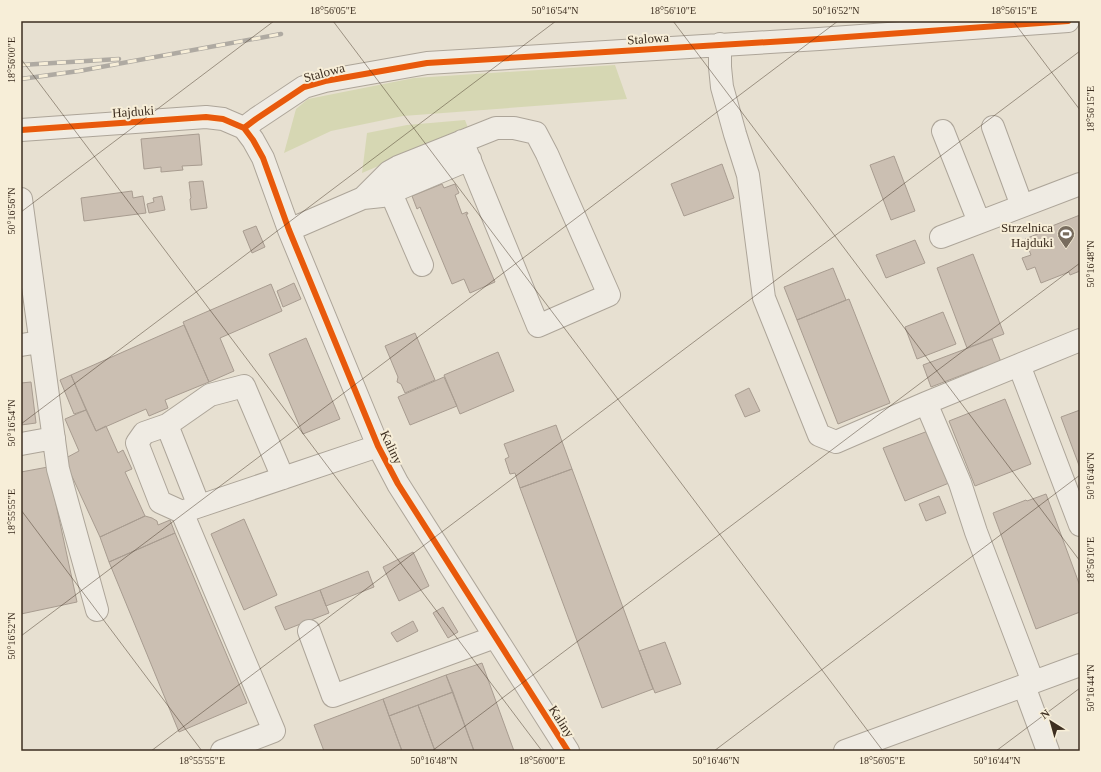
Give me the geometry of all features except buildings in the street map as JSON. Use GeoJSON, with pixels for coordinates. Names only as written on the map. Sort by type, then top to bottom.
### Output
{"type":"FeatureCollection","features":[{"type":"Feature","properties":{"kind":"street","name":"Stalowa"},"geometry":{"type":"LineString","coordinates":[[244,128],[304,87],[350,76],[427,63],[819,39],[1068,21]]}},
{"type":"Feature","properties":{"kind":"street"},"geometry":{"type":"LineString","coordinates":[[720,44],[722,87],[734,134],[748,175],[764,298],[820,434],[836,442],[926,402],[1080,340]]}},
{"type":"Feature","properties":{"kind":"street","name":"Hajduki"},"geometry":{"type":"LineString","coordinates":[[21,130],[206,117],[223,119],[244,128]]}},
{"type":"Feature","properties":{"kind":"street"},"geometry":{"type":"LineString","coordinates":[[993,127],[1022,206]]}},
{"type":"Feature","properties":{"kind":"street","name":"Kaliny"},"geometry":{"type":"LineString","coordinates":[[244,128],[263,158],[289,230],[378,446],[398,484],[568,751]]}},
{"type":"Feature","properties":{"kind":"street"},"geometry":{"type":"LineString","coordinates":[[289,230],[364,198],[382,196],[391,193],[466,150],[496,128],[514,128],[536,133],[547,154],[609,296],[538,326],[466,150]]}},
{"type":"Feature","properties":{"kind":"street"},"geometry":{"type":"LineString","coordinates":[[943,131],[979,222]]}},
{"type":"Feature","properties":{"kind":"street"},"geometry":{"type":"LineString","coordinates":[[364,198],[388,172],[466,150]]}},
{"type":"Feature","properties":{"kind":"street"},"geometry":{"type":"LineString","coordinates":[[940,237],[1080,184]]}},
{"type":"Feature","properties":{"kind":"street"},"geometry":{"type":"LineString","coordinates":[[391,193],[422,265]]}},
{"type":"Feature","properties":{"kind":"street"},"geometry":{"type":"LineString","coordinates":[[21,199],[31,344],[54,438],[58,469],[97,610]]}},
{"type":"Feature","properties":{"kind":"street"},"geometry":{"type":"LineString","coordinates":[[1019,365],[1080,525]]}},
{"type":"Feature","properties":{"kind":"street"},"geometry":{"type":"LineString","coordinates":[[283,478],[244,386],[210,395],[167,425],[144,433],[137,443],[160,502],[190,509],[283,478],[378,446]]}},
{"type":"Feature","properties":{"kind":"street"},"geometry":{"type":"LineString","coordinates":[[926,402],[960,483],[1028,684],[1048,751]]}},
{"type":"Feature","properties":{"kind":"street"},"geometry":{"type":"LineString","coordinates":[[167,425],[190,509],[274,731],[222,751]]}},
{"type":"Feature","properties":{"kind":"street"},"geometry":{"type":"LineString","coordinates":[[21,444],[54,438]]}},
{"type":"Feature","properties":{"kind":"street"},"geometry":{"type":"LineString","coordinates":[[309,631],[333,696],[495,637]]}},
{"type":"Feature","properties":{"kind":"street"},"geometry":{"type":"LineString","coordinates":[[845,751],[1080,665]]}},
{"type":"Feature","properties":{"kind":"green space"},"geometry":{"type":"Polygon","coordinates":[[[615,65],[627,99],[403,116],[331,131],[284,153],[296,109],[308,99],[414,78],[615,65]]]}},
{"type":"Feature","properties":{"kind":"green space"},"geometry":{"type":"Polygon","coordinates":[[[465,120],[468,128],[362,173],[367,133],[407,125],[465,120]]]}},
{"type":"Feature","properties":{"kind":"railway"},"geometry":{"type":"LineString","coordinates":[[21,79],[79,71],[281,34]]}},
{"type":"Feature","properties":{"kind":"railway"},"geometry":{"type":"LineString","coordinates":[[21,65],[119,59]]}},
{"type":"Feature","properties":{"kind":"cycle path"},"geometry":{"type":"LineString","coordinates":[[244,128],[304,87],[325,81],[427,63],[819,39],[1068,21]]}},
{"type":"Feature","properties":{"kind":"cycle path"},"geometry":{"type":"LineString","coordinates":[[21,130],[206,117],[223,119],[244,128],[263,158],[289,230],[378,446],[398,484],[568,751]]}},
{"type":"Feature","properties":{"kind":"place","name":"Strzelnica Hajduki"},"geometry":{"type":"Point","coordinates":[1066,249]}}]}
